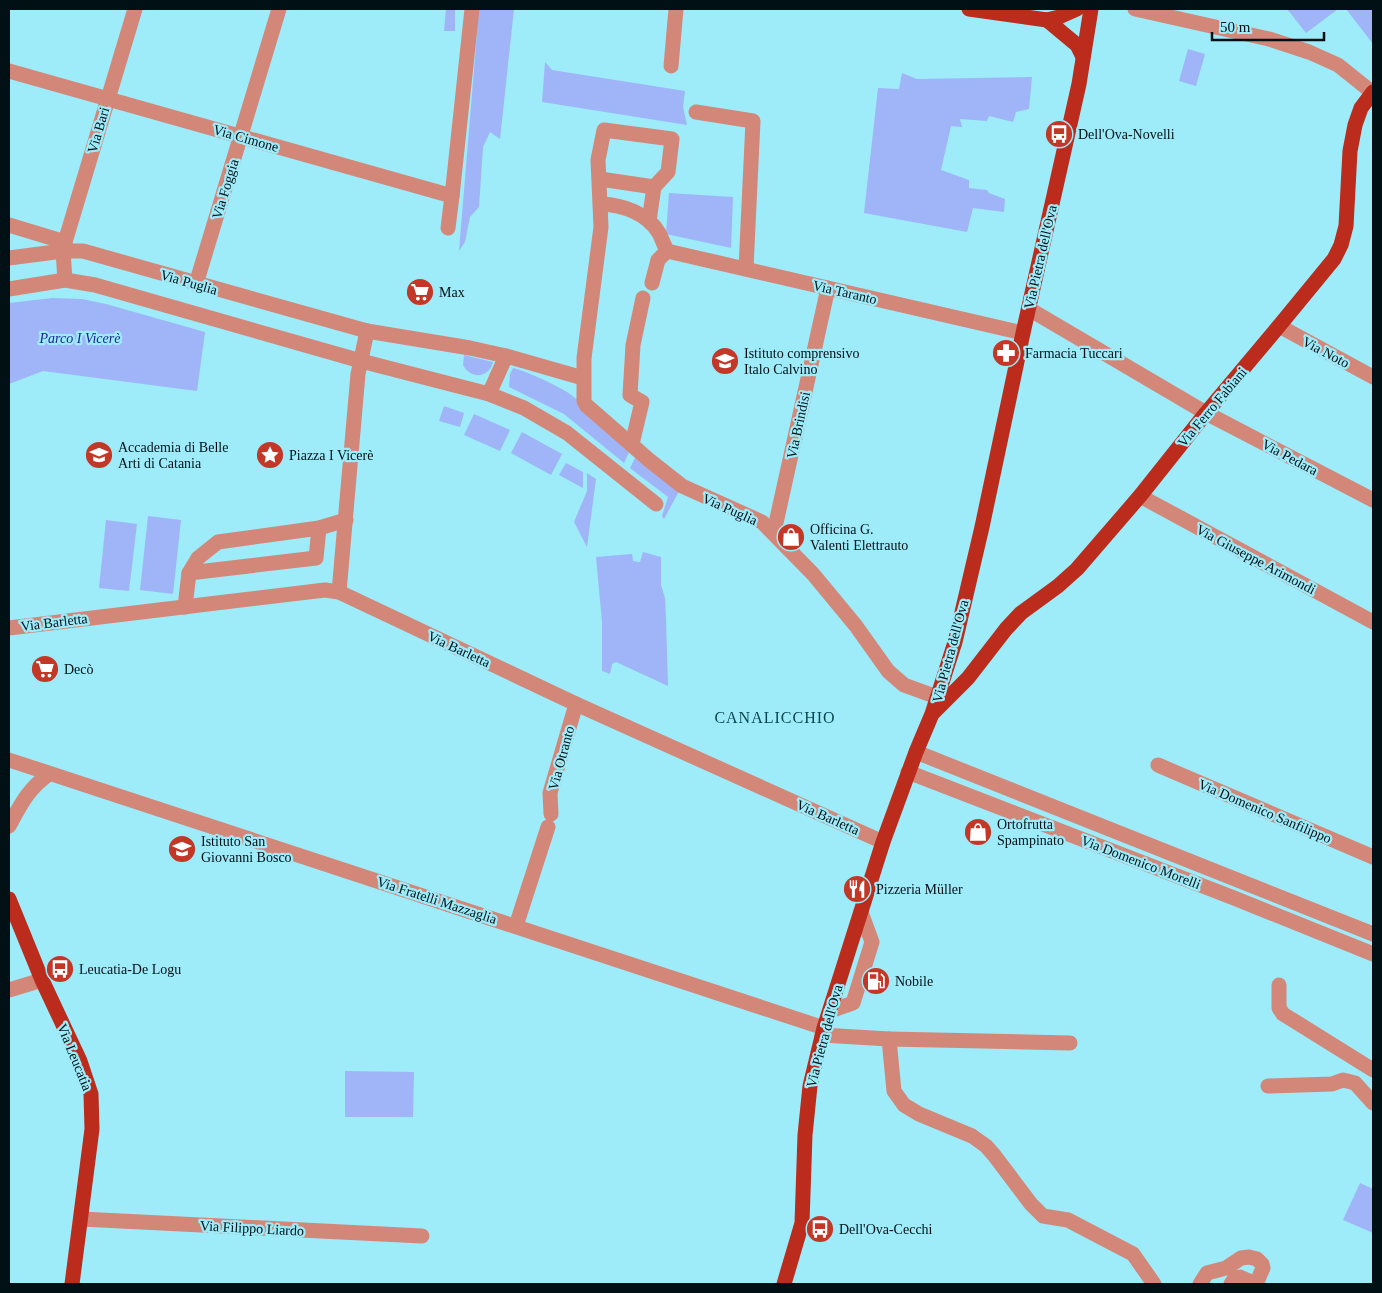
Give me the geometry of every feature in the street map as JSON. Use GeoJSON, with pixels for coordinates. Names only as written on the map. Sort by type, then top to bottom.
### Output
{"type":"FeatureCollection","features":[{"type":"Feature","properties":{"kind":"main road"},"geometry":{"type":"LineString","coordinates":[[969,9],[1047,20],[1077,9]]}},
{"type":"Feature","properties":{"kind":"main road","name":"Via Pietra dell'Ova"},"geometry":{"type":"LineString","coordinates":[[784,1284],[802,1223],[805,1134],[810,1086],[823,1031],[883,842],[908,772],[932,714],[955,642],[1079,84],[1091,9]]}},
{"type":"Feature","properties":{"kind":"main road"},"geometry":{"type":"LineString","coordinates":[[1047,20],[1077,45],[1083,57]]}},
{"type":"Feature","properties":{"kind":"main road","name":"Via Ferro Fabiani"},"geometry":{"type":"LineString","coordinates":[[932,714],[964,682],[1021,613],[1058,586],[1077,568],[1140,496],[1334,258],[1341,245],[1346,226],[1350,151],[1355,125],[1360,108],[1373,92]]}},
{"type":"Feature","properties":{"kind":"main road"},"geometry":{"type":"LineString","coordinates":[[944,675],[948,681],[964,682]]}},
{"type":"Feature","properties":{"kind":"main road","name":"Via Leucatia"},"geometry":{"type":"LineString","coordinates":[[9,899],[42,980],[80,1061],[91,1094],[92,1128],[82,1219],[72,1284]]}},
{"type":"Feature","properties":{"kind":"street","name":"Via Bari"},"geometry":{"type":"LineString","coordinates":[[64,246],[135,9]]}},
{"type":"Feature","properties":{"kind":"street","name":"Via Foggia"},"geometry":{"type":"LineString","coordinates":[[196,284],[278,9]]}},
{"type":"Feature","properties":{"kind":"street"},"geometry":{"type":"LineString","coordinates":[[448,228],[472,9]]}},
{"type":"Feature","properties":{"kind":"street"},"geometry":{"type":"LineString","coordinates":[[670,66],[676,9]]}},
{"type":"Feature","properties":{"kind":"street"},"geometry":{"type":"LineString","coordinates":[[1135,9],[1268,39],[1309,52],[1338,65],[1373,92]]}},
{"type":"Feature","properties":{"kind":"street","name":"Via Cimone"},"geometry":{"type":"LineString","coordinates":[[9,71],[452,196]]}},
{"type":"Feature","properties":{"kind":"street"},"geometry":{"type":"LineString","coordinates":[[696,112],[753,121],[746,268]]}},
{"type":"Feature","properties":{"kind":"street"},"geometry":{"type":"LineString","coordinates":[[583,378],[601,227],[598,160],[604,130],[672,139],[668,172],[654,187],[649,221]]}},
{"type":"Feature","properties":{"kind":"street"},"geometry":{"type":"LineString","coordinates":[[600,178],[654,187]]}},
{"type":"Feature","properties":{"kind":"street"},"geometry":{"type":"LineString","coordinates":[[601,204],[614,204],[627,208],[649,221],[659,232],[666,251],[658,260],[652,282]]}},
{"type":"Feature","properties":{"kind":"street","name":"Via Puglia"},"geometry":{"type":"LineString","coordinates":[[9,225],[64,246],[367,330],[470,348],[506,356],[583,378],[586,405],[682,486],[762,522],[774,532],[813,574],[856,626],[888,671],[904,685],[937,697]]}},
{"type":"Feature","properties":{"kind":"street"},"geometry":{"type":"LineString","coordinates":[[64,246],[65,280]]}},
{"type":"Feature","properties":{"kind":"street","name":"Via Puglia"},"geometry":{"type":"LineString","coordinates":[[9,258],[64,246]]}},
{"type":"Feature","properties":{"kind":"street","name":"Via Taranto"},"geometry":{"type":"LineString","coordinates":[[666,251],[1023,332]]}},
{"type":"Feature","properties":{"kind":"street","name":"Via Puglia"},"geometry":{"type":"LineString","coordinates":[[9,288],[65,280],[95,285],[361,361],[489,394],[524,408],[567,432],[656,504]]}},
{"type":"Feature","properties":{"kind":"street","name":"Via Brindisi"},"geometry":{"type":"LineString","coordinates":[[774,532],[828,288]]}},
{"type":"Feature","properties":{"kind":"street"},"geometry":{"type":"LineString","coordinates":[[632,444],[642,402],[630,394],[633,345],[643,298]]}},
{"type":"Feature","properties":{"kind":"street","name":"Via Pedara"},"geometry":{"type":"LineString","coordinates":[[1029,309],[1206,413],[1373,500]]}},
{"type":"Feature","properties":{"kind":"street","name":"Via Noto"},"geometry":{"type":"LineString","coordinates":[[1279,326],[1373,377]]}},
{"type":"Feature","properties":{"kind":"street"},"geometry":{"type":"LineString","coordinates":[[339,592],[361,361],[367,330]]}},
{"type":"Feature","properties":{"kind":"street"},"geometry":{"type":"LineString","coordinates":[[489,394],[506,356]]}},
{"type":"Feature","properties":{"kind":"street","name":"Via Giuseppe Arimondi"},"geometry":{"type":"LineString","coordinates":[[1140,496],[1373,622]]}},
{"type":"Feature","properties":{"kind":"street"},"geometry":{"type":"LineString","coordinates":[[185,606],[189,573],[198,558],[218,542],[319,528],[346,520]]}},
{"type":"Feature","properties":{"kind":"street"},"geometry":{"type":"LineString","coordinates":[[189,573],[316,558],[319,528]]}},
{"type":"Feature","properties":{"kind":"street","name":"Via Barletta"},"geometry":{"type":"LineString","coordinates":[[9,628],[325,590],[339,592],[576,704],[883,842]]}},
{"type":"Feature","properties":{"kind":"street","name":"Via Otranto"},"geometry":{"type":"LineString","coordinates":[[516,926],[550,820],[550,793],[576,704]]}},
{"type":"Feature","properties":{"kind":"street"},"geometry":{"type":"LineString","coordinates":[[916,752],[1373,934]]}},
{"type":"Feature","properties":{"kind":"street","name":"Via Fratelli Mazzaglia"},"geometry":{"type":"LineString","coordinates":[[9,760],[516,926],[823,1031],[888,1039],[1070,1043]]}},
{"type":"Feature","properties":{"kind":"street","name":"Via Domenico Sanfilippo"},"geometry":{"type":"LineString","coordinates":[[1158,765],[1373,857]]}},
{"type":"Feature","properties":{"kind":"street","name":"Via Domenico Morelli"},"geometry":{"type":"LineString","coordinates":[[908,772],[1373,954]]}},
{"type":"Feature","properties":{"kind":"street"},"geometry":{"type":"LineString","coordinates":[[9,826],[26,794],[49,774]]}},
{"type":"Feature","properties":{"kind":"street"},"geometry":{"type":"LineString","coordinates":[[9,990],[42,980]]}},
{"type":"Feature","properties":{"kind":"street"},"geometry":{"type":"LineString","coordinates":[[1279,985],[1279,1008],[1283,1014],[1373,1070]]}},
{"type":"Feature","properties":{"kind":"street"},"geometry":{"type":"LineString","coordinates":[[888,1039],[894,1090],[904,1105],[919,1114],[972,1136],[986,1146],[1031,1204],[1043,1216],[1068,1220],[1133,1254],[1154,1284]]}},
{"type":"Feature","properties":{"kind":"street"},"geometry":{"type":"LineString","coordinates":[[1268,1086],[1332,1084],[1343,1080],[1355,1083],[1373,1103]]}},
{"type":"Feature","properties":{"kind":"street","name":"Via Filippo Liardo"},"geometry":{"type":"LineString","coordinates":[[82,1219],[422,1236]]}},
{"type":"Feature","properties":{"kind":"street"},"geometry":{"type":"LineString","coordinates":[[1200,1284],[1207,1272],[1226,1268],[1241,1258],[1257,1259],[1262,1264],[1263,1268],[1256,1284],[1240,1276],[1234,1278],[1231,1284]]}},
{"type":"Feature","properties":{"kind":"green space"},"geometry":{"type":"Polygon","coordinates":[[[446,9],[455,9],[455,31],[444,31],[446,9]]]}},
{"type":"Feature","properties":{"kind":"green space"},"geometry":{"type":"Polygon","coordinates":[[[479,9],[514,9],[500,139],[490,132],[483,147],[479,207],[470,217],[465,242],[459,251],[479,9]]]}},
{"type":"Feature","properties":{"kind":"green space"},"geometry":{"type":"Polygon","coordinates":[[[1287,9],[1338,9],[1306,33],[1287,9]]]}},
{"type":"Feature","properties":{"kind":"green space"},"geometry":{"type":"Polygon","coordinates":[[[1346,9],[1373,9],[1373,44],[1346,9]]]}},
{"type":"Feature","properties":{"kind":"green space"},"geometry":{"type":"Polygon","coordinates":[[[1188,49],[1205,54],[1196,86],[1179,81],[1188,49]]]}},
{"type":"Feature","properties":{"kind":"green space"},"geometry":{"type":"Polygon","coordinates":[[[545,62],[552,70],[685,91],[683,107],[687,125],[542,102],[545,62]]]}},
{"type":"Feature","properties":{"kind":"green space"},"geometry":{"type":"Polygon","coordinates":[[[902,73],[917,79],[1032,77],[1029,109],[1016,112],[1013,122],[989,116],[987,121],[960,119],[962,127],[951,126],[941,170],[969,180],[969,188],[987,190],[989,193],[1005,199],[1004,212],[973,208],[967,232],[864,213],[878,88],[899,89],[902,73]]]}},
{"type":"Feature","properties":{"kind":"green space"},"geometry":{"type":"Polygon","coordinates":[[[669,193],[733,197],[731,248],[666,234],[669,193]]]}},
{"type":"Feature","properties":{"kind":"green space","name":"Parco I Vicerè"},"geometry":{"type":"Polygon","coordinates":[[[52,298],[82,299],[106,304],[205,332],[197,391],[43,371],[9,384],[9,303],[52,298]]]}},
{"type":"Feature","properties":{"kind":"green space"},"geometry":{"type":"Polygon","coordinates":[[[464,355],[493,362],[484,374],[475,375],[466,370],[463,365],[464,355]]]}},
{"type":"Feature","properties":{"kind":"green space"},"geometry":{"type":"Polygon","coordinates":[[[513,368],[548,382],[575,398],[629,452],[624,463],[564,414],[509,387],[510,374],[513,368]]]}},
{"type":"Feature","properties":{"kind":"green space"},"geometry":{"type":"Polygon","coordinates":[[[444,406],[464,413],[460,427],[439,421],[444,406]]]}},
{"type":"Feature","properties":{"kind":"green space"},"geometry":{"type":"Polygon","coordinates":[[[474,414],[510,430],[500,451],[464,435],[474,414]]]}},
{"type":"Feature","properties":{"kind":"green space"},"geometry":{"type":"Polygon","coordinates":[[[522,432],[562,454],[551,475],[511,453],[522,432]]]}},
{"type":"Feature","properties":{"kind":"green space"},"geometry":{"type":"Polygon","coordinates":[[[635,458],[679,491],[664,519],[662,516],[668,497],[630,468],[635,458]]]}},
{"type":"Feature","properties":{"kind":"green space"},"geometry":{"type":"Polygon","coordinates":[[[566,463],[583,472],[583,488],[559,475],[566,463]]]}},
{"type":"Feature","properties":{"kind":"green space"},"geometry":{"type":"Polygon","coordinates":[[[587,473],[596,479],[587,547],[574,522],[587,491],[587,473]]]}},
{"type":"Feature","properties":{"kind":"green space"},"geometry":{"type":"Polygon","coordinates":[[[148,516],[181,520],[173,594],[140,590],[148,516]]]}},
{"type":"Feature","properties":{"kind":"green space"},"geometry":{"type":"Polygon","coordinates":[[[106,520],[137,524],[129,591],[99,588],[106,520]]]}},
{"type":"Feature","properties":{"kind":"green space"},"geometry":{"type":"Polygon","coordinates":[[[643,552],[661,557],[661,585],[665,598],[668,686],[616,662],[612,664],[610,674],[602,671],[602,622],[596,557],[632,554],[633,561],[640,562],[643,552]]]}},
{"type":"Feature","properties":{"kind":"green space"},"geometry":{"type":"Polygon","coordinates":[[[345,1071],[414,1072],[413,1117],[345,1117],[345,1071]]]}},
{"type":"Feature","properties":{"kind":"green space"},"geometry":{"type":"Polygon","coordinates":[[[1360,1183],[1373,1189],[1373,1233],[1343,1220],[1360,1183]]]}},
{"type":"Feature","properties":{"kind":"place","name":"Dell'Ova-Novelli"},"geometry":{"type":"Point","coordinates":[1059,134]}},
{"type":"Feature","properties":{"kind":"place","name":"Max"},"geometry":{"type":"Point","coordinates":[420,292]}},
{"type":"Feature","properties":{"kind":"place","name":"Farmacia Tuccari"},"geometry":{"type":"Point","coordinates":[1006,353]}},
{"type":"Feature","properties":{"kind":"place","name":"Istituto comprensivo Italo Calvino"},"geometry":{"type":"Point","coordinates":[725,361]}},
{"type":"Feature","properties":{"kind":"place","name":"Accademia di Belle Arti di Catania"},"geometry":{"type":"Point","coordinates":[99,455]}},
{"type":"Feature","properties":{"kind":"place","name":"Piazza I Vicerè"},"geometry":{"type":"Point","coordinates":[270,455]}},
{"type":"Feature","properties":{"kind":"place","name":"Officina G. Valenti Elettrauto"},"geometry":{"type":"Point","coordinates":[791,537]}},
{"type":"Feature","properties":{"kind":"place","name":"Decò"},"geometry":{"type":"Point","coordinates":[45,669]}},
{"type":"Feature","properties":{"kind":"place","name":"Ortofrutta Spampinato"},"geometry":{"type":"Point","coordinates":[978,832]}},
{"type":"Feature","properties":{"kind":"place","name":"Istituto San Giovanni Bosco"},"geometry":{"type":"Point","coordinates":[182,849]}},
{"type":"Feature","properties":{"kind":"place","name":"Pizzeria Müller"},"geometry":{"type":"Point","coordinates":[857,889]}},
{"type":"Feature","properties":{"kind":"place","name":"Leucatia-De Logu"},"geometry":{"type":"Point","coordinates":[60,969]}},
{"type":"Feature","properties":{"kind":"place","name":"Nobile"},"geometry":{"type":"Point","coordinates":[876,981]}},
{"type":"Feature","properties":{"kind":"place","name":"Dell'Ova-Cecchi"},"geometry":{"type":"Point","coordinates":[820,1229]}},
{"type":"Feature","properties":{"kind":"district","name":"CANALICCHIO"},"geometry":{"type":"Point","coordinates":[775,717]}}]}
